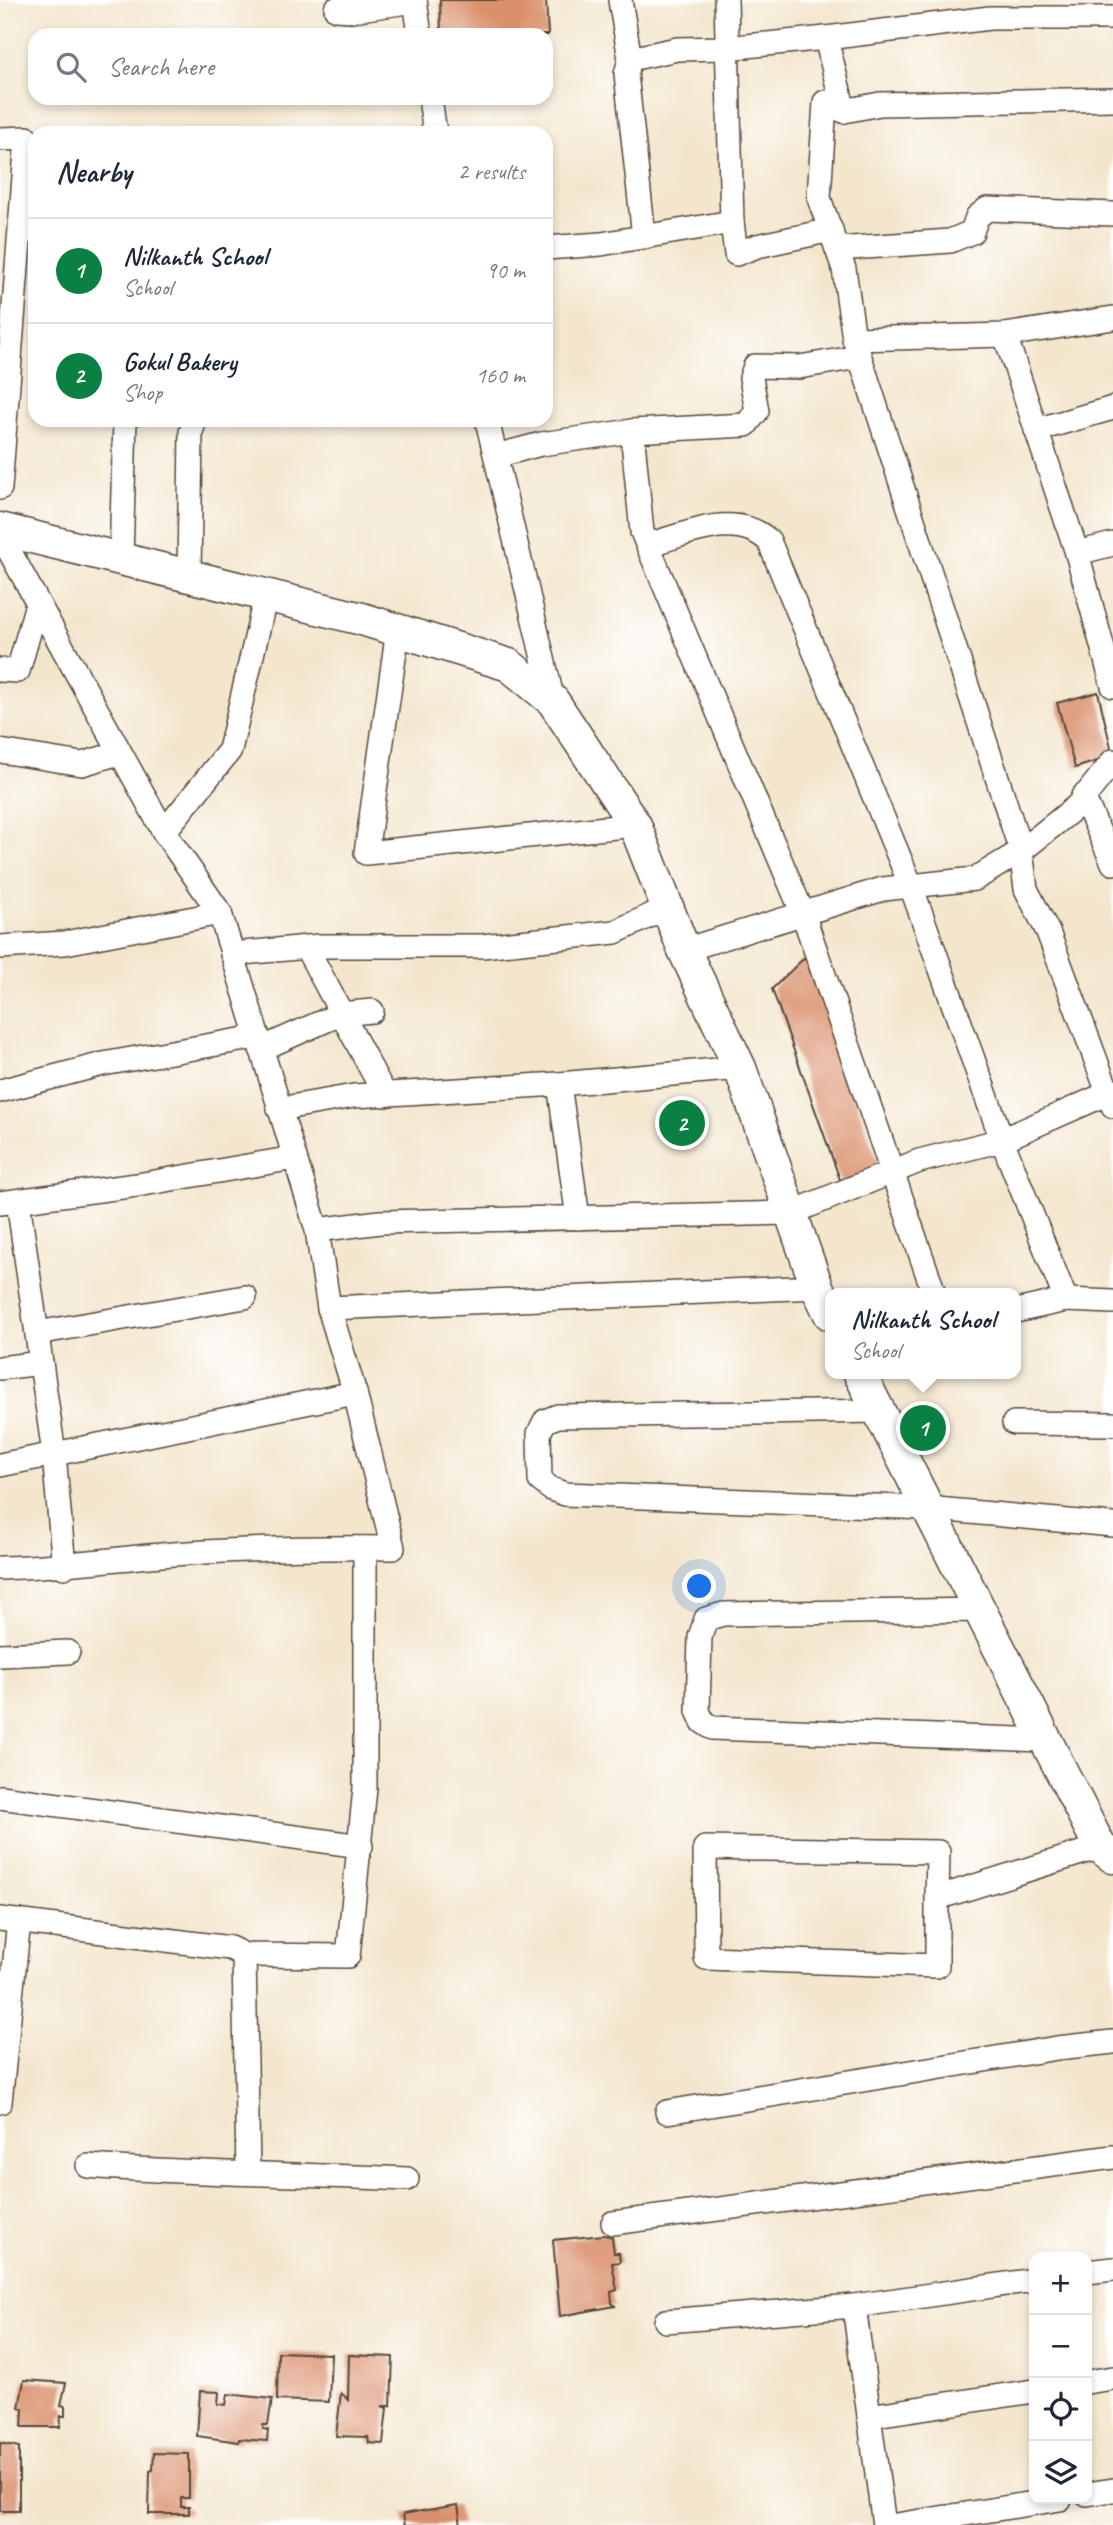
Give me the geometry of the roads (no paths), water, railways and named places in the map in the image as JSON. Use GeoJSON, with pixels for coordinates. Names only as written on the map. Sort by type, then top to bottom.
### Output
{"type":"FeatureCollection","features":[{"type":"Feature","properties":{"kind":"main road"},"geometry":{"type":"LineString","coordinates":[[0,532],[266,595],[398,631],[509,665],[553,701],[635,825],[684,950],[740,1068],[823,1301]]}},
{"type":"Feature","properties":{"kind":"main road"},"geometry":{"type":"LineString","coordinates":[[863,1379],[926,1508],[1107,1852]]}},
{"type":"Feature","properties":{"kind":"street"},"geometry":{"type":"LineString","coordinates":[[336,9],[352,10],[415,0],[419,28]]}},
{"type":"Feature","properties":{"kind":"street"},"geometry":{"type":"LineString","coordinates":[[620,0],[630,58],[626,74],[644,237]]}},
{"type":"Feature","properties":{"kind":"street"},"geometry":{"type":"LineString","coordinates":[[726,0],[732,222],[736,254],[757,246],[834,240],[950,241],[972,232],[977,217],[987,209],[1113,214]]}},
{"type":"Feature","properties":{"kind":"street"},"geometry":{"type":"LineString","coordinates":[[630,58],[677,48],[726,48],[990,18],[1113,18]]}},
{"type":"Feature","properties":{"kind":"street"},"geometry":{"type":"LineString","coordinates":[[826,38],[844,111]]}},
{"type":"Feature","properties":{"kind":"street"},"geometry":{"type":"LineString","coordinates":[[317,1230],[380,1222],[791,1213],[919,1161],[1002,1140],[1111,1096],[1048,932],[1026,889],[1021,851],[857,348],[844,269],[820,198],[825,102],[844,111],[880,104],[1113,99]]}},
{"type":"Feature","properties":{"kind":"street"},"geometry":{"type":"LineString","coordinates":[[431,105],[434,126]]}},
{"type":"Feature","properties":{"kind":"street"},"geometry":{"type":"LineString","coordinates":[[0,139],[27,138],[0,488]]}},
{"type":"Feature","properties":{"kind":"street"},"geometry":{"type":"LineString","coordinates":[[553,247],[644,237],[732,222]]}},
{"type":"Feature","properties":{"kind":"street"},"geometry":{"type":"LineString","coordinates":[[496,456],[541,444],[632,432],[746,425],[757,411],[751,378],[755,366],[799,367],[857,348],[1004,335],[1113,318]]}},
{"type":"Feature","properties":{"kind":"street"},"geometry":{"type":"LineString","coordinates":[[1004,335],[1077,553],[1113,686]]}},
{"type":"Feature","properties":{"kind":"street"},"geometry":{"type":"LineString","coordinates":[[1036,430],[1113,408]]}},
{"type":"Feature","properties":{"kind":"street"},"geometry":{"type":"LineString","coordinates":[[121,559],[125,427]]}},
{"type":"Feature","properties":{"kind":"street"},"geometry":{"type":"LineString","coordinates":[[189,576],[193,427]]}},
{"type":"Feature","properties":{"kind":"street"},"geometry":{"type":"LineString","coordinates":[[488,427],[553,701]]}},
{"type":"Feature","properties":{"kind":"street"},"geometry":{"type":"LineString","coordinates":[[632,432],[642,532],[650,544],[720,711],[746,783],[803,914],[931,1288]]}},
{"type":"Feature","properties":{"kind":"street"},"geometry":{"type":"LineString","coordinates":[[650,544],[732,523],[759,532],[769,541],[911,886],[1002,1140],[1066,1300]]}},
{"type":"Feature","properties":{"kind":"street"},"geometry":{"type":"LineString","coordinates":[[0,532],[164,832],[220,913],[317,1230],[329,1308],[355,1393],[393,1548],[287,1547],[147,1556],[64,1567],[0,1568]]}},
{"type":"Feature","properties":{"kind":"street"},"geometry":{"type":"LineString","coordinates":[[1077,553],[1113,544]]}},
{"type":"Feature","properties":{"kind":"street"},"geometry":{"type":"LineString","coordinates":[[164,832],[230,750],[266,595]]}},
{"type":"Feature","properties":{"kind":"street"},"geometry":{"type":"LineString","coordinates":[[0,670],[18,671],[37,604]]}},
{"type":"Feature","properties":{"kind":"street"},"geometry":{"type":"LineString","coordinates":[[398,631],[366,853],[635,825]]}},
{"type":"Feature","properties":{"kind":"street"},"geometry":{"type":"LineString","coordinates":[[0,751],[82,764],[119,752]]}},
{"type":"Feature","properties":{"kind":"street"},"geometry":{"type":"LineString","coordinates":[[684,950],[883,889],[975,878],[1021,851],[1077,806],[1113,761]]}},
{"type":"Feature","properties":{"kind":"street"},"geometry":{"type":"LineString","coordinates":[[1083,796],[1113,863]]}},
{"type":"Feature","properties":{"kind":"street"},"geometry":{"type":"LineString","coordinates":[[232,954],[306,947],[482,946],[588,935],[615,932],[667,908]]}},
{"type":"Feature","properties":{"kind":"street"},"geometry":{"type":"LineString","coordinates":[[0,947],[65,943],[220,913]]}},
{"type":"Feature","properties":{"kind":"street"},"geometry":{"type":"LineString","coordinates":[[306,947],[385,1095]]}},
{"type":"Feature","properties":{"kind":"street"},"geometry":{"type":"LineString","coordinates":[[0,1091],[103,1064],[259,1043],[340,1014],[372,1011]]}},
{"type":"Feature","properties":{"kind":"street"},"geometry":{"type":"LineString","coordinates":[[279,1109],[385,1095],[559,1084],[740,1068]]}},
{"type":"Feature","properties":{"kind":"street"},"geometry":{"type":"LineString","coordinates":[[559,1084],[578,1218]]}},
{"type":"Feature","properties":{"kind":"street"},"geometry":{"type":"LineString","coordinates":[[64,1567],[54,1454],[37,1333],[9,1202],[136,1185],[293,1158]]}},
{"type":"Feature","properties":{"kind":"street"},"geometry":{"type":"LineString","coordinates":[[37,1333],[245,1297]]}},
{"type":"Feature","properties":{"kind":"street"},"geometry":{"type":"LineString","coordinates":[[1021,1310],[1066,1300],[1113,1302]]}},
{"type":"Feature","properties":{"kind":"street"},"geometry":{"type":"LineString","coordinates":[[329,1308],[823,1301]]}},
{"type":"Feature","properties":{"kind":"street"},"geometry":{"type":"LineString","coordinates":[[0,1367],[41,1363]]}},
{"type":"Feature","properties":{"kind":"street"},"geometry":{"type":"LineString","coordinates":[[0,1465],[355,1393]]}},
{"type":"Feature","properties":{"kind":"street"},"geometry":{"type":"LineString","coordinates":[[880,1411],[558,1416],[545,1421],[539,1433],[540,1480],[551,1489],[565,1494],[926,1508],[1113,1525]]}},
{"type":"Feature","properties":{"kind":"street"},"geometry":{"type":"LineString","coordinates":[[1014,1423],[1113,1424]]}},
{"type":"Feature","properties":{"kind":"street"},"geometry":{"type":"LineString","coordinates":[[0,2102],[9,1920],[230,1948],[244,1955],[348,1956],[365,1788],[365,1548]]}},
{"type":"Feature","properties":{"kind":"street"},"geometry":{"type":"LineString","coordinates":[[982,1610],[723,1614],[706,1619],[700,1637],[698,1711],[703,1722],[712,1728],[1046,1740]]}},
{"type":"Feature","properties":{"kind":"street"},"geometry":{"type":"LineString","coordinates":[[0,1655],[68,1652]]}},
{"type":"Feature","properties":{"kind":"street"},"geometry":{"type":"LineString","coordinates":[[0,1797],[361,1846]]}},
{"type":"Feature","properties":{"kind":"street"},"geometry":{"type":"LineString","coordinates":[[705,1848],[938,1852],[937,1898],[937,1966],[706,1958],[705,1848]]}},
{"type":"Feature","properties":{"kind":"street"},"geometry":{"type":"LineString","coordinates":[[937,1898],[1107,1852]]}},
{"type":"Feature","properties":{"kind":"street"},"geometry":{"type":"LineString","coordinates":[[244,1955],[248,2172]]}},
{"type":"Feature","properties":{"kind":"street"},"geometry":{"type":"LineString","coordinates":[[667,2112],[1057,2048],[1113,2042]]}},
{"type":"Feature","properties":{"kind":"street"},"geometry":{"type":"LineString","coordinates":[[613,2223],[1113,2157]]}},
{"type":"Feature","properties":{"kind":"street"},"geometry":{"type":"LineString","coordinates":[[88,2166],[199,2174],[248,2172],[407,2179]]}},
{"type":"Feature","properties":{"kind":"street"},"geometry":{"type":"LineString","coordinates":[[1092,2271],[1113,2269]]}},
{"type":"Feature","properties":{"kind":"street"},"geometry":{"type":"LineString","coordinates":[[666,2321],[854,2306],[1029,2281]]}},
{"type":"Feature","properties":{"kind":"street"},"geometry":{"type":"LineString","coordinates":[[854,2306],[884,2525]]}},
{"type":"Feature","properties":{"kind":"street"},"geometry":{"type":"LineString","coordinates":[[1092,2381],[1113,2378]]}},
{"type":"Feature","properties":{"kind":"street"},"geometry":{"type":"LineString","coordinates":[[869,2416],[1029,2392]]}},
{"type":"Feature","properties":{"kind":"street"},"geometry":{"type":"LineString","coordinates":[[1092,2493],[1113,2490]]}},
{"type":"Feature","properties":{"kind":"street"},"geometry":{"type":"LineString","coordinates":[[896,2525],[1029,2504]]}},
{"type":"Feature","properties":{"kind":"place","name":"Gokul Bakery"},"geometry":{"type":"Point","coordinates":[682,1123]}},
{"type":"Feature","properties":{"kind":"place","name":"Nilkanth School"},"geometry":{"type":"Point","coordinates":[923,1428]}}]}
